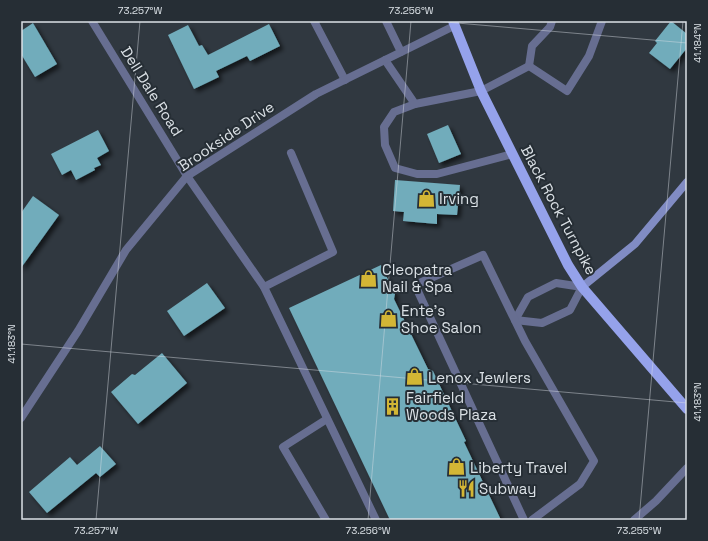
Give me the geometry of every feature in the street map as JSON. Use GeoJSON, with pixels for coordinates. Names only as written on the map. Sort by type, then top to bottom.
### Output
{"type":"FeatureCollection","features":[{"type":"Feature","properties":{"kind":"main road","name":"Black Rock Turnpike"},"geometry":{"type":"LineString","coordinates":[[454,23],[481,91],[568,265],[582,287],[687,410]]}},
{"type":"Feature","properties":{"kind":"main road"},"geometry":{"type":"LineString","coordinates":[[582,287],[635,244],[687,182]]}},
{"type":"Feature","properties":{"kind":"street","name":"Dell Dale Road"},"geometry":{"type":"LineString","coordinates":[[92,21],[188,176],[264,287],[376,520]]}},
{"type":"Feature","properties":{"kind":"street"},"geometry":{"type":"LineString","coordinates":[[314,21],[345,80]]}},
{"type":"Feature","properties":{"kind":"street"},"geometry":{"type":"LineString","coordinates":[[386,21],[401,52]]}},
{"type":"Feature","properties":{"kind":"street"},"geometry":{"type":"LineString","coordinates":[[529,66],[532,46],[550,27],[552,21]]}},
{"type":"Feature","properties":{"kind":"street"},"geometry":{"type":"LineString","coordinates":[[529,66],[567,91],[589,56],[602,21]]}},
{"type":"Feature","properties":{"kind":"street","name":"Brookside Drive"},"geometry":{"type":"LineString","coordinates":[[21,418],[78,331],[126,250],[188,176],[316,94],[401,52],[454,23]]}},
{"type":"Feature","properties":{"kind":"street"},"geometry":{"type":"LineString","coordinates":[[385,60],[415,104]]}},
{"type":"Feature","properties":{"kind":"street"},"geometry":{"type":"LineString","coordinates":[[512,154],[437,174],[417,174],[395,168],[385,145],[384,127],[394,112],[415,104],[481,91],[529,66]]}},
{"type":"Feature","properties":{"kind":"street"},"geometry":{"type":"LineString","coordinates":[[264,287],[333,252],[291,153]]}},
{"type":"Feature","properties":{"kind":"street"},"geometry":{"type":"LineString","coordinates":[[524,520],[415,285],[483,255],[514,320],[594,460],[580,484],[532,520]]}},
{"type":"Feature","properties":{"kind":"street"},"geometry":{"type":"LineString","coordinates":[[556,283],[582,287],[570,310],[542,323],[514,320],[528,297],[556,283]]}},
{"type":"Feature","properties":{"kind":"street"},"geometry":{"type":"LineString","coordinates":[[326,520],[283,447],[328,419]]}},
{"type":"Feature","properties":{"kind":"street"},"geometry":{"type":"LineString","coordinates":[[634,520],[656,501],[687,468]]}},
{"type":"Feature","properties":{"kind":"building"},"geometry":{"type":"Polygon","coordinates":[[[671,21],[687,34],[687,48],[670,69],[649,53],[657,43],[655,41],[671,21]]]}},
{"type":"Feature","properties":{"kind":"building"},"geometry":{"type":"Polygon","coordinates":[[[33,23],[57,64],[35,77],[21,54],[21,31],[33,23]]]}},
{"type":"Feature","properties":{"kind":"building"},"geometry":{"type":"Polygon","coordinates":[[[269,24],[280,46],[250,61],[247,56],[216,71],[219,77],[194,89],[168,35],[188,25],[199,46],[202,45],[208,55],[269,24]]]}},
{"type":"Feature","properties":{"kind":"building","name":"Irving"},"geometry":{"type":"Polygon","coordinates":[[[448,125],[461,154],[439,163],[427,134],[448,125]]]}},
{"type":"Feature","properties":{"kind":"building"},"geometry":{"type":"Polygon","coordinates":[[[98,130],[109,151],[97,158],[101,165],[94,168],[95,170],[76,180],[71,170],[62,175],[51,154],[98,130]]]}},
{"type":"Feature","properties":{"kind":"building","name":"Irving"},"geometry":{"type":"Polygon","coordinates":[[[395,180],[460,185],[457,215],[437,214],[437,224],[403,221],[404,212],[393,211],[395,180]]]}},
{"type":"Feature","properties":{"kind":"building"},"geometry":{"type":"Polygon","coordinates":[[[33,196],[59,215],[21,268],[21,213],[33,196]]]}},
{"type":"Feature","properties":{"kind":"building","name":"Fairfield Woods Plaza"},"geometry":{"type":"Polygon","coordinates":[[[381,265],[395,294],[394,299],[428,369],[433,371],[466,441],[464,442],[501,520],[390,520],[289,308],[381,265]]]}},
{"type":"Feature","properties":{"kind":"building"},"geometry":{"type":"Polygon","coordinates":[[[207,283],[225,308],[184,336],[167,311],[207,283]]]}},
{"type":"Feature","properties":{"kind":"building"},"geometry":{"type":"Polygon","coordinates":[[[162,353],[187,383],[138,424],[111,392],[132,374],[135,375],[162,353]]]}},
{"type":"Feature","properties":{"kind":"building"},"geometry":{"type":"Polygon","coordinates":[[[100,446],[116,464],[100,477],[96,473],[47,513],[29,492],[70,457],[77,465],[100,446]]]}},
{"type":"Feature","properties":{"kind":"place","name":"Irving"},"geometry":{"type":"Point","coordinates":[426,198]}},
{"type":"Feature","properties":{"kind":"place","name":"Cleopatra Nail & Spa"},"geometry":{"type":"Point","coordinates":[369,278]}},
{"type":"Feature","properties":{"kind":"place","name":"Ente's Shoe Salon"},"geometry":{"type":"Point","coordinates":[388,319]}},
{"type":"Feature","properties":{"kind":"place","name":"Lenox Jewlers"},"geometry":{"type":"Point","coordinates":[415,377]}},
{"type":"Feature","properties":{"kind":"place","name":"Fairfield Woods Plaza"},"geometry":{"type":"Point","coordinates":[393,406]}},
{"type":"Feature","properties":{"kind":"place","name":"Liberty Travel"},"geometry":{"type":"Point","coordinates":[457,467]}},
{"type":"Feature","properties":{"kind":"place","name":"Subway"},"geometry":{"type":"Point","coordinates":[466,488]}}]}
